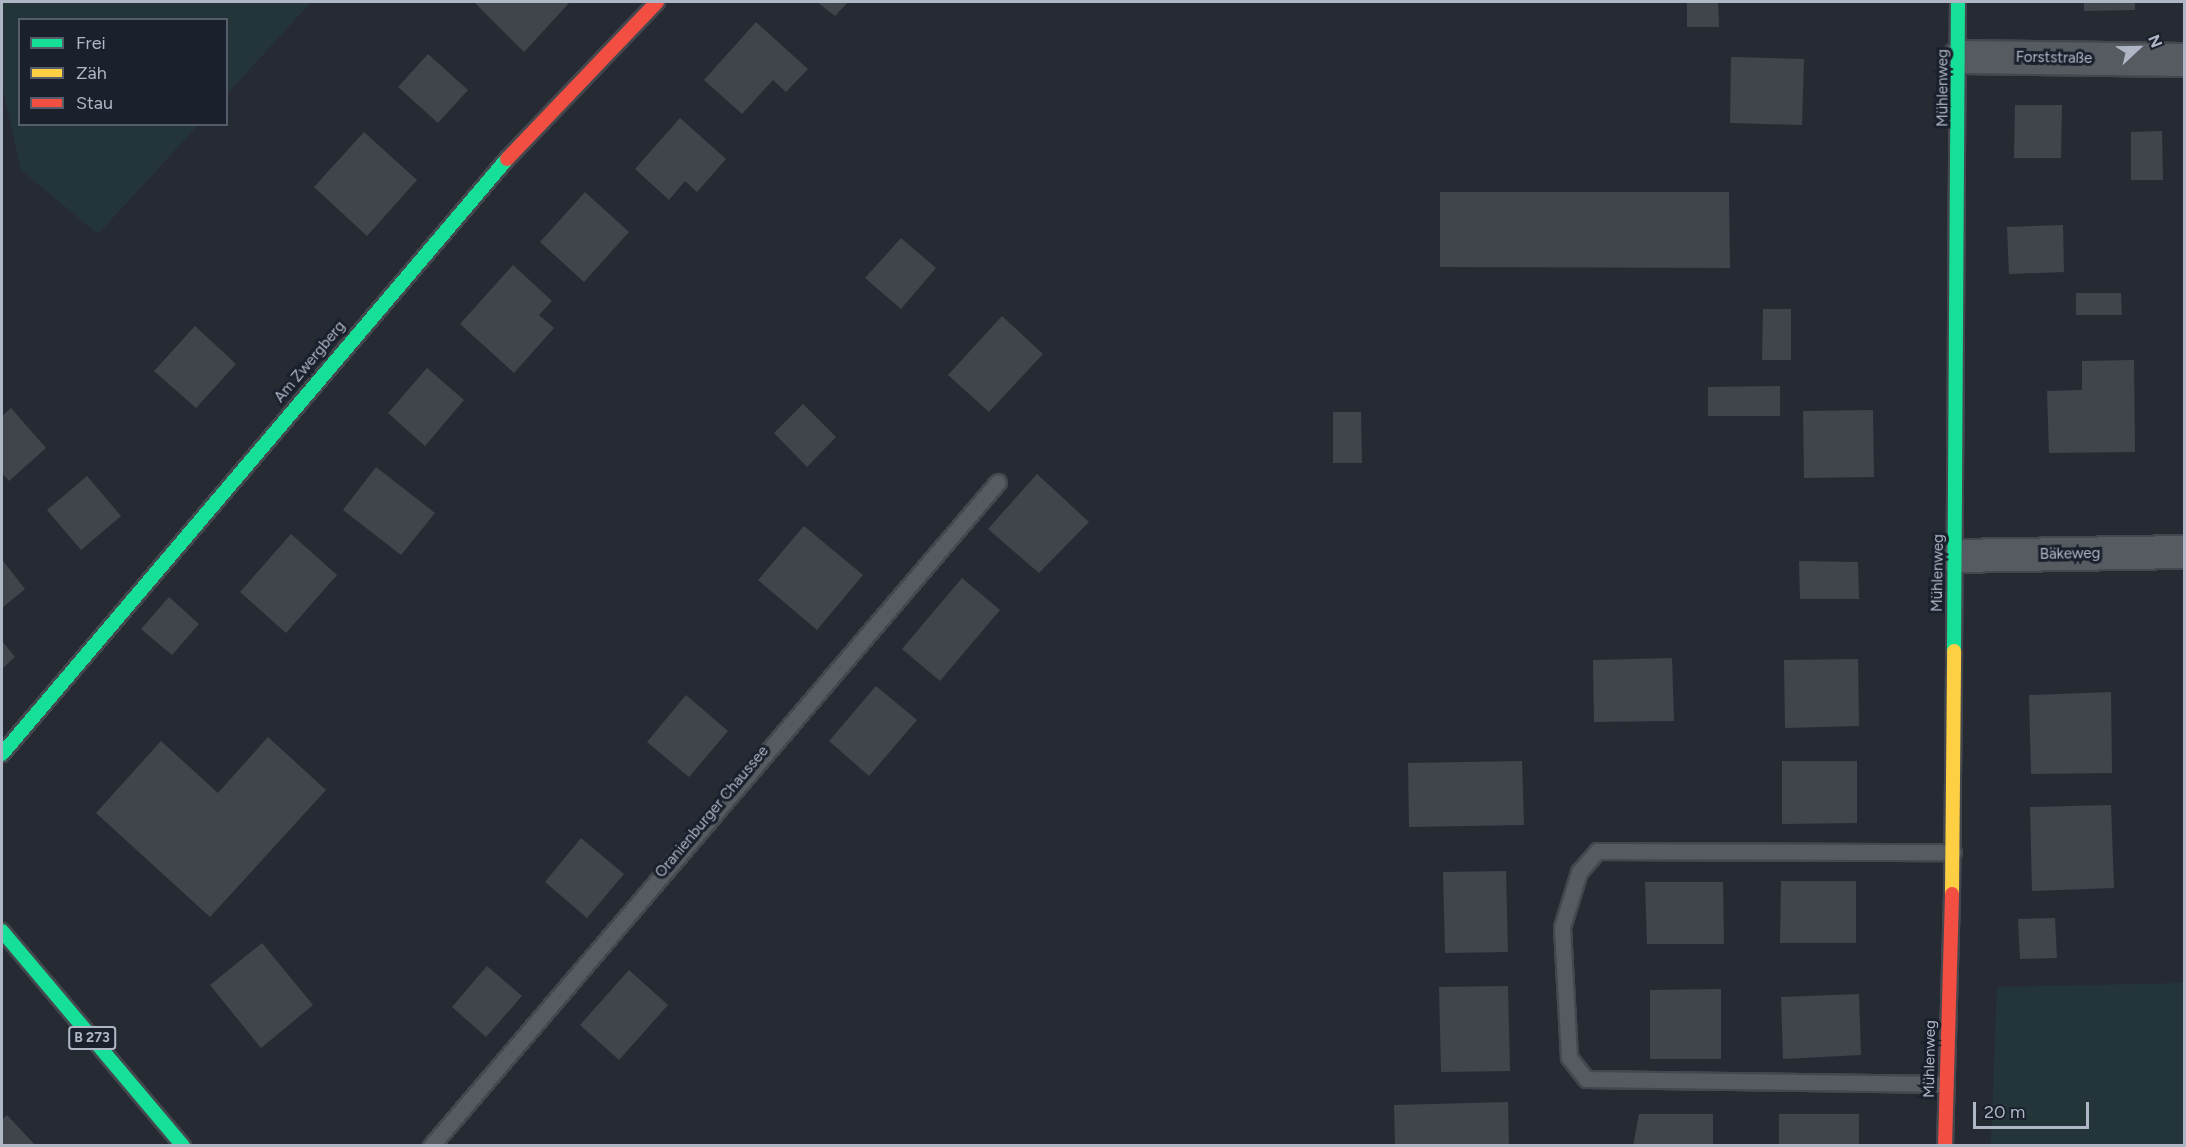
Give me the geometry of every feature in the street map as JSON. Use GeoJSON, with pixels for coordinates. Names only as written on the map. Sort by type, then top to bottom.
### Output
{"type":"FeatureCollection","features":[{"type":"Feature","properties":{"kind":"street","name":"Am Zwergberg"},"geometry":{"type":"LineString","coordinates":[[2,754],[465,204],[657,2]]}},
{"type":"Feature","properties":{"kind":"street","name":"Mühlenweg"},"geometry":{"type":"LineString","coordinates":[[1945,1146],[1953,852],[1960,57],[1958,2]]}},
{"type":"Feature","properties":{"kind":"street","name":"Forststraße"},"geometry":{"type":"LineString","coordinates":[[1960,57],[2184,60]]}},
{"type":"Feature","properties":{"kind":"street","name":"Bäkeweg"},"geometry":{"type":"LineString","coordinates":[[1955,556],[2184,552]]}},
{"type":"Feature","properties":{"kind":"street","name":"B 273"},"geometry":{"type":"LineString","coordinates":[[2,931],[183,1146]]}},
{"type":"Feature","properties":{"kind":"lane","name":"Oranienburger Chaussee"},"geometry":{"type":"LineString","coordinates":[[430,1146],[998,482]]}},
{"type":"Feature","properties":{"kind":"lane"},"geometry":{"type":"LineString","coordinates":[[1946,1084],[1586,1079],[1569,1057],[1562,993],[1562,927],[1579,872],[1597,852],[1953,852]]}},
{"type":"Feature","properties":{"kind":"shaded area"},"geometry":{"type":"Polygon","coordinates":[[[2,2],[311,2],[228,93],[228,18],[18,18],[18,126],[197,126],[98,234],[21,170],[2,86],[2,2]]]}},
{"type":"Feature","properties":{"kind":"shaded area"},"geometry":{"type":"Polygon","coordinates":[[[2184,983],[2184,1145],[1991,1145],[1997,987],[2184,983]]]}},
{"type":"Feature","properties":{"kind":"building"},"geometry":{"type":"Polygon","coordinates":[[[474,2],[570,2],[524,52],[474,2]]]}},
{"type":"Feature","properties":{"kind":"building"},"geometry":{"type":"Polygon","coordinates":[[[817,2],[848,2],[835,16],[817,2]]]}},
{"type":"Feature","properties":{"kind":"building"},"geometry":{"type":"Polygon","coordinates":[[[1687,2],[1718,2],[1719,27],[1687,27],[1687,2]]]}},
{"type":"Feature","properties":{"kind":"building"},"geometry":{"type":"Polygon","coordinates":[[[2084,2],[2135,2],[2135,10],[2084,11],[2084,2]]]}},
{"type":"Feature","properties":{"kind":"building"},"geometry":{"type":"Polygon","coordinates":[[[756,22],[808,69],[786,92],[773,80],[742,114],[704,80],[756,22]]]}},
{"type":"Feature","properties":{"kind":"building"},"geometry":{"type":"Polygon","coordinates":[[[428,54],[468,90],[438,123],[398,87],[428,54]]]}},
{"type":"Feature","properties":{"kind":"building"},"geometry":{"type":"Polygon","coordinates":[[[1731,57],[1804,59],[1802,125],[1730,123],[1731,57]]]}},
{"type":"Feature","properties":{"kind":"building"},"geometry":{"type":"Polygon","coordinates":[[[2015,105],[2062,105],[2061,158],[2014,158],[2015,105]]]}},
{"type":"Feature","properties":{"kind":"building"},"geometry":{"type":"Polygon","coordinates":[[[680,118],[726,159],[697,192],[685,181],[669,200],[635,169],[680,118]]]}},
{"type":"Feature","properties":{"kind":"building"},"geometry":{"type":"Polygon","coordinates":[[[2162,131],[2163,180],[2131,180],[2131,132],[2162,131]]]}},
{"type":"Feature","properties":{"kind":"building"},"geometry":{"type":"Polygon","coordinates":[[[364,132],[417,180],[367,236],[314,187],[364,132]]]}},
{"type":"Feature","properties":{"kind":"building"},"geometry":{"type":"Polygon","coordinates":[[[585,192],[629,232],[584,282],[540,242],[585,192]]]}},
{"type":"Feature","properties":{"kind":"building"},"geometry":{"type":"Polygon","coordinates":[[[1440,192],[1729,192],[1730,268],[1440,267],[1440,192]]]}},
{"type":"Feature","properties":{"kind":"building"},"geometry":{"type":"Polygon","coordinates":[[[2063,225],[2064,272],[2009,274],[2007,227],[2063,225]]]}},
{"type":"Feature","properties":{"kind":"building"},"geometry":{"type":"Polygon","coordinates":[[[901,238],[936,268],[901,309],[865,278],[901,238]]]}},
{"type":"Feature","properties":{"kind":"building"},"geometry":{"type":"Polygon","coordinates":[[[513,265],[552,301],[539,315],[554,328],[514,373],[460,324],[513,265]]]}},
{"type":"Feature","properties":{"kind":"building"},"geometry":{"type":"Polygon","coordinates":[[[2076,293],[2121,293],[2122,315],[2076,315],[2076,293]]]}},
{"type":"Feature","properties":{"kind":"building"},"geometry":{"type":"Polygon","coordinates":[[[1763,309],[1791,309],[1791,360],[1762,360],[1763,309]]]}},
{"type":"Feature","properties":{"kind":"building"},"geometry":{"type":"Polygon","coordinates":[[[1002,316],[1043,354],[989,412],[948,375],[1002,316]]]}},
{"type":"Feature","properties":{"kind":"building"},"geometry":{"type":"Polygon","coordinates":[[[195,326],[236,364],[196,408],[154,371],[195,326]]]}},
{"type":"Feature","properties":{"kind":"building"},"geometry":{"type":"Polygon","coordinates":[[[2134,360],[2135,452],[2049,453],[2047,391],[2082,390],[2082,361],[2134,360]]]}},
{"type":"Feature","properties":{"kind":"building"},"geometry":{"type":"Polygon","coordinates":[[[427,368],[464,400],[425,446],[388,413],[427,368]]]}},
{"type":"Feature","properties":{"kind":"building"},"geometry":{"type":"Polygon","coordinates":[[[1780,386],[1780,416],[1708,416],[1708,387],[1780,386]]]}},
{"type":"Feature","properties":{"kind":"building"},"geometry":{"type":"Polygon","coordinates":[[[803,404],[836,437],[807,467],[774,433],[803,404]]]}},
{"type":"Feature","properties":{"kind":"building"},"geometry":{"type":"Polygon","coordinates":[[[11,408],[46,448],[9,481],[2,473],[2,416],[11,408]]]}},
{"type":"Feature","properties":{"kind":"building"},"geometry":{"type":"Polygon","coordinates":[[[1873,410],[1874,477],[1804,478],[1803,411],[1873,410]]]}},
{"type":"Feature","properties":{"kind":"building"},"geometry":{"type":"Polygon","coordinates":[[[1333,412],[1361,412],[1362,463],[1333,463],[1333,412]]]}},
{"type":"Feature","properties":{"kind":"building"},"geometry":{"type":"Polygon","coordinates":[[[376,467],[435,513],[401,555],[343,510],[376,467]]]}},
{"type":"Feature","properties":{"kind":"building"},"geometry":{"type":"Polygon","coordinates":[[[1037,474],[1089,522],[1039,573],[988,529],[1037,474]]]}},
{"type":"Feature","properties":{"kind":"building"},"geometry":{"type":"Polygon","coordinates":[[[87,476],[121,516],[81,550],[47,510],[87,476]]]}},
{"type":"Feature","properties":{"kind":"building"},"geometry":{"type":"Polygon","coordinates":[[[804,526],[863,575],[817,630],[758,580],[804,526]]]}},
{"type":"Feature","properties":{"kind":"building"},"geometry":{"type":"Polygon","coordinates":[[[291,534],[337,575],[286,633],[240,592],[291,534]]]}},
{"type":"Feature","properties":{"kind":"building"},"geometry":{"type":"Polygon","coordinates":[[[1799,561],[1858,562],[1859,599],[1800,599],[1799,561]]]}},
{"type":"Feature","properties":{"kind":"building"},"geometry":{"type":"Polygon","coordinates":[[[2,562],[25,589],[2,608],[2,562]]]}},
{"type":"Feature","properties":{"kind":"building"},"geometry":{"type":"Polygon","coordinates":[[[962,578],[1000,610],[940,681],[902,649],[962,578]]]}},
{"type":"Feature","properties":{"kind":"building"},"geometry":{"type":"Polygon","coordinates":[[[169,597],[199,624],[172,655],[141,629],[169,597]]]}},
{"type":"Feature","properties":{"kind":"building"},"geometry":{"type":"Polygon","coordinates":[[[2,641],[15,657],[2,669],[2,641]]]}},
{"type":"Feature","properties":{"kind":"building"},"geometry":{"type":"Polygon","coordinates":[[[1672,658],[1674,721],[1594,722],[1593,660],[1672,658]]]}},
{"type":"Feature","properties":{"kind":"building"},"geometry":{"type":"Polygon","coordinates":[[[1858,659],[1859,726],[1785,728],[1784,660],[1858,659]]]}},
{"type":"Feature","properties":{"kind":"building"},"geometry":{"type":"Polygon","coordinates":[[[876,686],[917,720],[869,776],[829,741],[876,686]]]}},
{"type":"Feature","properties":{"kind":"building"},"geometry":{"type":"Polygon","coordinates":[[[2111,692],[2112,773],[2031,774],[2029,695],[2111,692]]]}},
{"type":"Feature","properties":{"kind":"building"},"geometry":{"type":"Polygon","coordinates":[[[686,695],[728,731],[689,777],[647,742],[686,695]]]}},
{"type":"Feature","properties":{"kind":"building"},"geometry":{"type":"Polygon","coordinates":[[[268,737],[326,790],[210,917],[96,813],[161,741],[218,793],[268,737]]]}},
{"type":"Feature","properties":{"kind":"building"},"geometry":{"type":"Polygon","coordinates":[[[1522,761],[1524,825],[1409,827],[1408,763],[1522,761]]]}},
{"type":"Feature","properties":{"kind":"building"},"geometry":{"type":"Polygon","coordinates":[[[1782,761],[1857,761],[1857,823],[1782,824],[1782,761]]]}},
{"type":"Feature","properties":{"kind":"building"},"geometry":{"type":"Polygon","coordinates":[[[2111,805],[2114,888],[2032,891],[2030,807],[2111,805]]]}},
{"type":"Feature","properties":{"kind":"building"},"geometry":{"type":"Polygon","coordinates":[[[581,838],[624,874],[587,918],[545,882],[581,838]]]}},
{"type":"Feature","properties":{"kind":"building"},"geometry":{"type":"Polygon","coordinates":[[[1506,871],[1508,952],[1445,953],[1443,872],[1506,871]]]}},
{"type":"Feature","properties":{"kind":"building"},"geometry":{"type":"Polygon","coordinates":[[[1781,881],[1856,881],[1856,943],[1780,943],[1781,881]]]}},
{"type":"Feature","properties":{"kind":"building"},"geometry":{"type":"Polygon","coordinates":[[[1645,882],[1723,882],[1724,944],[1647,944],[1645,882]]]}},
{"type":"Feature","properties":{"kind":"building"},"geometry":{"type":"Polygon","coordinates":[[[2055,918],[2057,958],[2020,959],[2018,919],[2055,918]]]}},
{"type":"Feature","properties":{"kind":"building"},"geometry":{"type":"Polygon","coordinates":[[[262,943],[313,1005],[261,1048],[210,985],[262,943]]]}},
{"type":"Feature","properties":{"kind":"building"},"geometry":{"type":"Polygon","coordinates":[[[487,966],[522,996],[486,1037],[452,1007],[487,966]]]}},
{"type":"Feature","properties":{"kind":"building"},"geometry":{"type":"Polygon","coordinates":[[[629,970],[668,1005],[619,1060],[580,1025],[629,970]]]}},
{"type":"Feature","properties":{"kind":"building"},"geometry":{"type":"Polygon","coordinates":[[[1508,986],[1510,1071],[1441,1072],[1439,987],[1508,986]]]}},
{"type":"Feature","properties":{"kind":"building"},"geometry":{"type":"Polygon","coordinates":[[[1721,989],[1721,1059],[1650,1059],[1650,990],[1721,989]]]}},
{"type":"Feature","properties":{"kind":"building"},"geometry":{"type":"Polygon","coordinates":[[[1859,994],[1861,1055],[1783,1059],[1781,997],[1859,994]]]}},
{"type":"Feature","properties":{"kind":"building"},"geometry":{"type":"Polygon","coordinates":[[[1508,1102],[1509,1146],[1395,1146],[1394,1105],[1508,1102]]]}},
{"type":"Feature","properties":{"kind":"building"},"geometry":{"type":"Polygon","coordinates":[[[1639,1114],[1713,1114],[1713,1146],[1633,1146],[1639,1114]]]}},
{"type":"Feature","properties":{"kind":"building"},"geometry":{"type":"Polygon","coordinates":[[[1779,1114],[1859,1114],[1859,1146],[1779,1146],[1779,1114]]]}},
{"type":"Feature","properties":{"kind":"building"},"geometry":{"type":"Polygon","coordinates":[[[7,1115],[36,1146],[2,1146],[2,1120],[7,1115]]]}},
{"type":"Feature","properties":{"kind":"traffic: fast"},"geometry":{"type":"LineString","coordinates":[[1954,651],[1958,2]]}},
{"type":"Feature","properties":{"kind":"traffic: fast"},"geometry":{"type":"LineString","coordinates":[[2,754],[507,159]]}},
{"type":"Feature","properties":{"kind":"traffic: fast"},"geometry":{"type":"LineString","coordinates":[[2,931],[183,1146]]}},
{"type":"Feature","properties":{"kind":"traffic: slow"},"geometry":{"type":"LineString","coordinates":[[1952,894],[1954,651]]}},
{"type":"Feature","properties":{"kind":"traffic: jam"},"geometry":{"type":"LineString","coordinates":[[507,159],[657,2]]}},
{"type":"Feature","properties":{"kind":"traffic: jam"},"geometry":{"type":"LineString","coordinates":[[1945,1146],[1952,894]]}}]}
